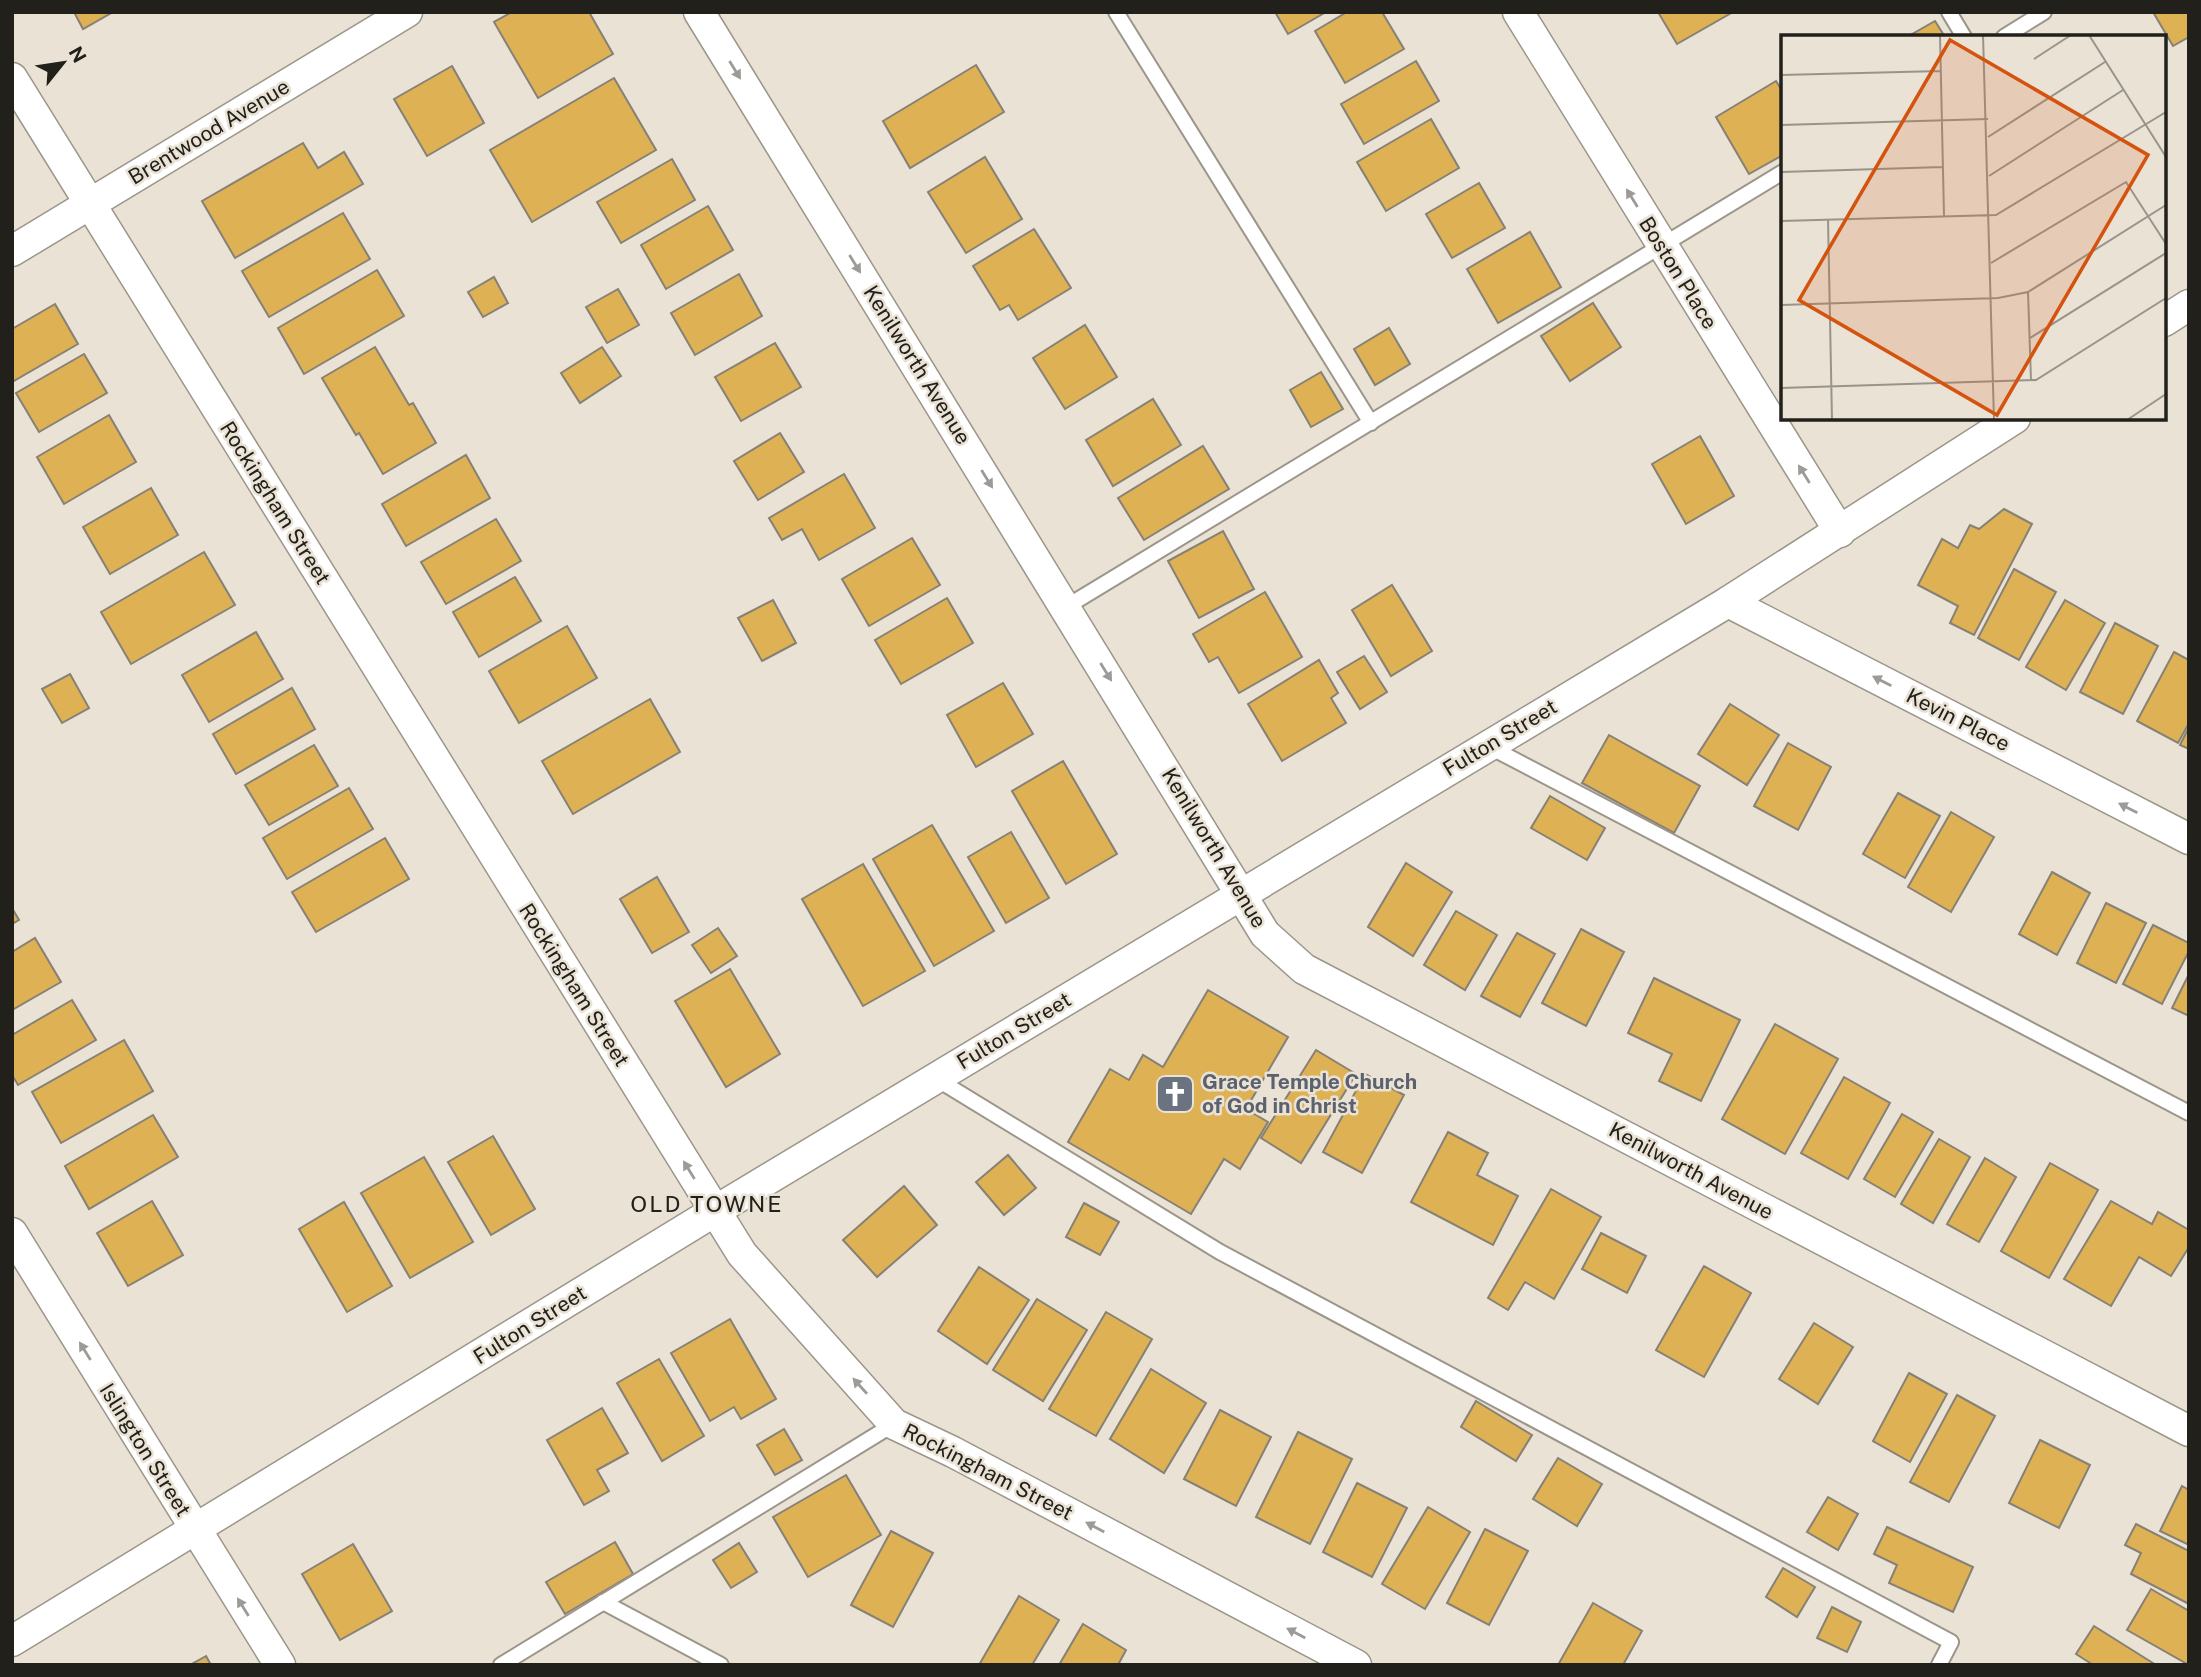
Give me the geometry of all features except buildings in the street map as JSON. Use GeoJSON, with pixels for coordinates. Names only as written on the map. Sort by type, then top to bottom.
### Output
{"type":"FeatureCollection","features":[{"type":"Feature","properties":{"kind":"street","name":"Brentwood Avenue"},"geometry":{"type":"LineString","coordinates":[[12,251],[407,12]]}},
{"type":"Feature","properties":{"kind":"street","name":"Kenilworth Avenue"},"geometry":{"type":"LineString","coordinates":[[699,12],[1265,934],[1304,969],[2189,1431]]}},
{"type":"Feature","properties":{"kind":"street","name":"Boston Place"},"geometry":{"type":"LineString","coordinates":[[1518,12],[1840,532]]}},
{"type":"Feature","properties":{"kind":"street","name":"Rockingham Street"},"geometry":{"type":"LineString","coordinates":[[12,78],[742,1254],[894,1424],[953,1452],[1356,1665]]}},
{"type":"Feature","properties":{"kind":"street"},"geometry":{"type":"LineString","coordinates":[[2166,320],[2189,305]]}},
{"type":"Feature","properties":{"kind":"street","name":"Fulton Street"},"geometry":{"type":"LineString","coordinates":[[12,1641],[935,1078],[1728,602],[2012,420]]}},
{"type":"Feature","properties":{"kind":"street","name":"Kevin Place"},"geometry":{"type":"LineString","coordinates":[[1728,602],[2189,839]]}},
{"type":"Feature","properties":{"kind":"street","name":"Islington Street"},"geometry":{"type":"LineString","coordinates":[[12,1233],[280,1665]]}},
{"type":"Feature","properties":{"kind":"lane"},"geometry":{"type":"LineString","coordinates":[[1116,12],[1371,423]]}},
{"type":"Feature","properties":{"kind":"lane"},"geometry":{"type":"LineString","coordinates":[[1949,12],[1963,35]]}},
{"type":"Feature","properties":{"kind":"lane"},"geometry":{"type":"LineString","coordinates":[[2007,35],[2044,12]]}},
{"type":"Feature","properties":{"kind":"lane"},"geometry":{"type":"LineString","coordinates":[[1066,607],[1781,173]]}},
{"type":"Feature","properties":{"kind":"lane"},"geometry":{"type":"LineString","coordinates":[[1487,746],[2189,1114]]}},
{"type":"Feature","properties":{"kind":"lane"},"geometry":{"type":"LineString","coordinates":[[935,1078],[1220,1252],[1951,1642],[1939,1665]]}},
{"type":"Feature","properties":{"kind":"lane"},"geometry":{"type":"LineString","coordinates":[[502,1665],[894,1424]]}},
{"type":"Feature","properties":{"kind":"lane"},"geometry":{"type":"LineString","coordinates":[[603,1602],[721,1665]]}},
{"type":"Feature","properties":{"kind":"place","name":"Grace Temple Church of God in Christ"},"geometry":{"type":"Point","coordinates":[1175,1094]}},
{"type":"Feature","properties":{"kind":"district","name":"OLD TOWNE"},"geometry":{"type":"Point","coordinates":[707,1204]}}]}
